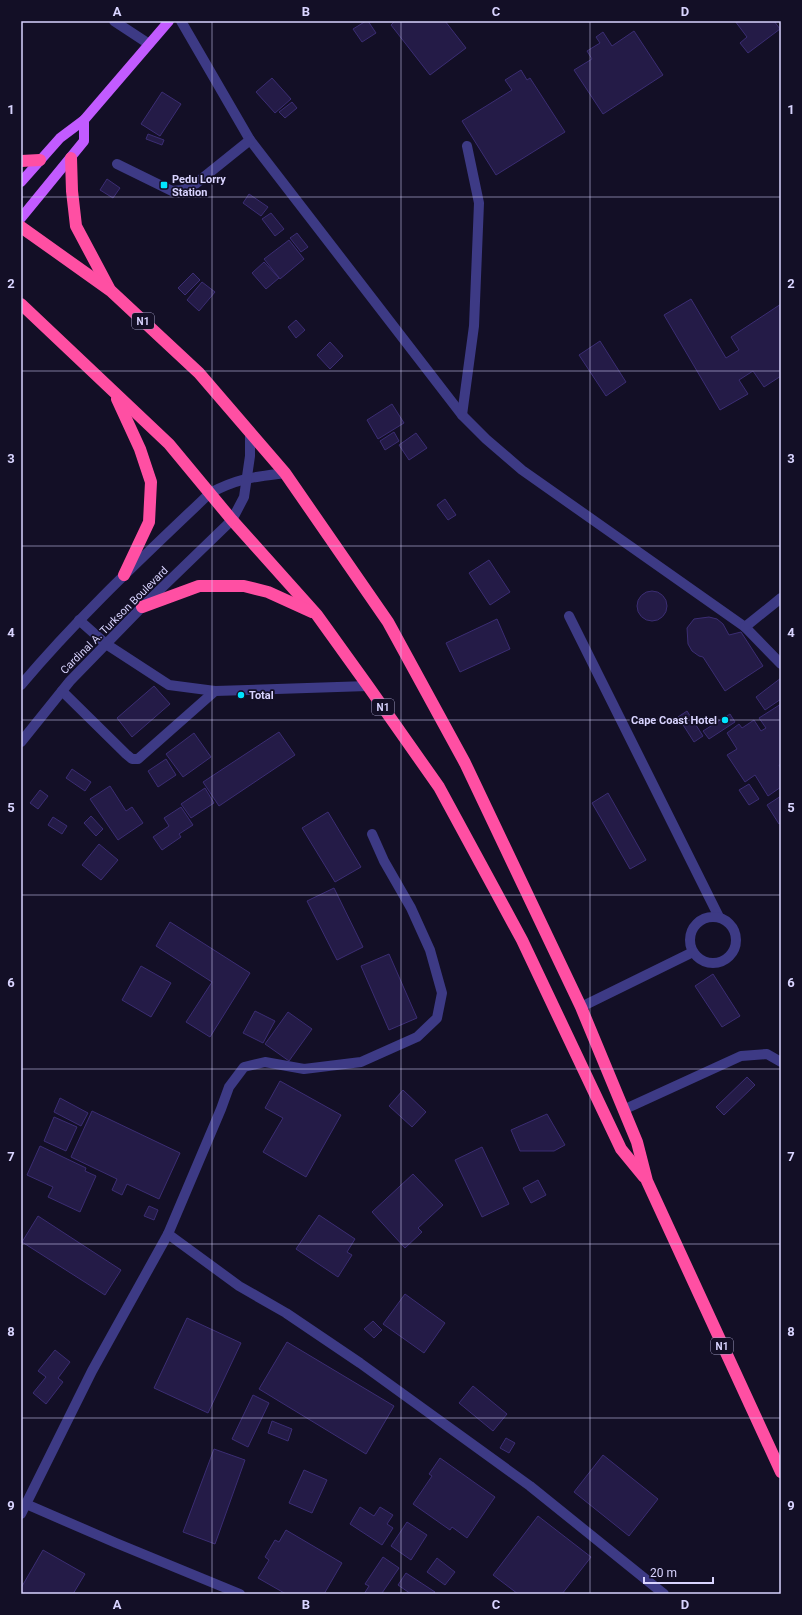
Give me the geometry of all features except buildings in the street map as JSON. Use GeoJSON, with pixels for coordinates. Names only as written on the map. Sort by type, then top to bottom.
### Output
{"type":"FeatureCollection","features":[{"type":"Feature","properties":{"kind":"highway"},"geometry":{"type":"LineString","coordinates":[[71,158],[72,191],[76,226],[111,291]]}},
{"type":"Feature","properties":{"kind":"highway"},"geometry":{"type":"LineString","coordinates":[[21,161],[40,160]]}},
{"type":"Feature","properties":{"kind":"highway","name":"N1"},"geometry":{"type":"LineString","coordinates":[[21,227],[111,291],[199,373],[285,474],[388,622],[465,763],[581,1007],[637,1142],[646,1181],[781,1472]]}},
{"type":"Feature","properties":{"kind":"highway","name":"N1"},"geometry":{"type":"LineString","coordinates":[[21,304],[169,444],[232,520],[317,614],[439,787],[522,940],[621,1149],[646,1181]]}},
{"type":"Feature","properties":{"kind":"highway"},"geometry":{"type":"LineString","coordinates":[[115,394],[140,448],[151,482],[149,522],[124,575]]}},
{"type":"Feature","properties":{"kind":"highway"},"geometry":{"type":"LineString","coordinates":[[142,607],[200,586],[244,586],[268,592],[317,614]]}},
{"type":"Feature","properties":{"kind":"main road"},"geometry":{"type":"LineString","coordinates":[[21,182],[60,138],[84,120],[169,21]]}},
{"type":"Feature","properties":{"kind":"main road"},"geometry":{"type":"LineString","coordinates":[[21,218],[84,142],[84,120]]}},
{"type":"Feature","properties":{"kind":"street"},"geometry":{"type":"LineString","coordinates":[[114,21],[149,44]]}},
{"type":"Feature","properties":{"kind":"street"},"geometry":{"type":"LineString","coordinates":[[181,21],[250,140],[462,415],[486,439],[522,470],[745,627],[781,664]]}},
{"type":"Feature","properties":{"kind":"street"},"geometry":{"type":"LineString","coordinates":[[117,164],[172,191],[182,190],[194,185],[250,140]]}},
{"type":"Feature","properties":{"kind":"street"},"geometry":{"type":"LineString","coordinates":[[462,415],[474,326],[479,203],[467,146]]}},
{"type":"Feature","properties":{"kind":"street","name":"Cardinal A. Turkson Boulevard"},"geometry":{"type":"LineString","coordinates":[[21,742],[70,681],[142,607],[232,520],[244,497],[250,456],[250,432]]}},
{"type":"Feature","properties":{"kind":"street","name":"Cardinal A. Turkson Boulevard"},"geometry":{"type":"LineString","coordinates":[[21,685],[44,657],[124,575],[210,493],[227,484],[247,478],[285,474]]}},
{"type":"Feature","properties":{"kind":"street"},"geometry":{"type":"LineString","coordinates":[[745,627],[781,598]]}},
{"type":"Feature","properties":{"kind":"street"},"geometry":{"type":"LineString","coordinates":[[569,616],[720,917]]}},
{"type":"Feature","properties":{"kind":"street"},"geometry":{"type":"LineString","coordinates":[[80,620],[106,644],[169,685],[215,691],[368,686]]}},
{"type":"Feature","properties":{"kind":"street"},"geometry":{"type":"LineString","coordinates":[[62,691],[126,754],[132,759],[138,759],[215,691]]}},
{"type":"Feature","properties":{"kind":"street"},"geometry":{"type":"LineString","coordinates":[[21,1514],[92,1371],[168,1234],[229,1087],[244,1067],[265,1062],[304,1069],[361,1062],[417,1037],[437,1018],[442,993],[430,950],[411,908],[384,861],[372,834]]}},
{"type":"Feature","properties":{"kind":"street"},"geometry":{"type":"LineString","coordinates":[[720,917],[728,921],[734,928],[737,937],[736,946],[732,954],[725,961],[716,964],[707,963],[699,959],[693,952],[690,943],[690,934],[701,919],[720,917]]}},
{"type":"Feature","properties":{"kind":"street"},"geometry":{"type":"LineString","coordinates":[[581,1007],[693,952]]}},
{"type":"Feature","properties":{"kind":"street"},"geometry":{"type":"LineString","coordinates":[[623,1110],[741,1056],[767,1054],[781,1062]]}},
{"type":"Feature","properties":{"kind":"street"},"geometry":{"type":"LineString","coordinates":[[168,1234],[239,1286],[286,1313],[479,1448],[536,1490],[664,1594]]}},
{"type":"Feature","properties":{"kind":"street"},"geometry":{"type":"LineString","coordinates":[[26,1504],[240,1594]]}},
{"type":"Feature","properties":{"kind":"place","name":"Pedu Lorry Station"},"geometry":{"type":"Point","coordinates":[164,185]}},
{"type":"Feature","properties":{"kind":"place","name":"Total"},"geometry":{"type":"Point","coordinates":[241,695]}},
{"type":"Feature","properties":{"kind":"place","name":"Cape Coast Hotel"},"geometry":{"type":"Point","coordinates":[725,720]}}]}
